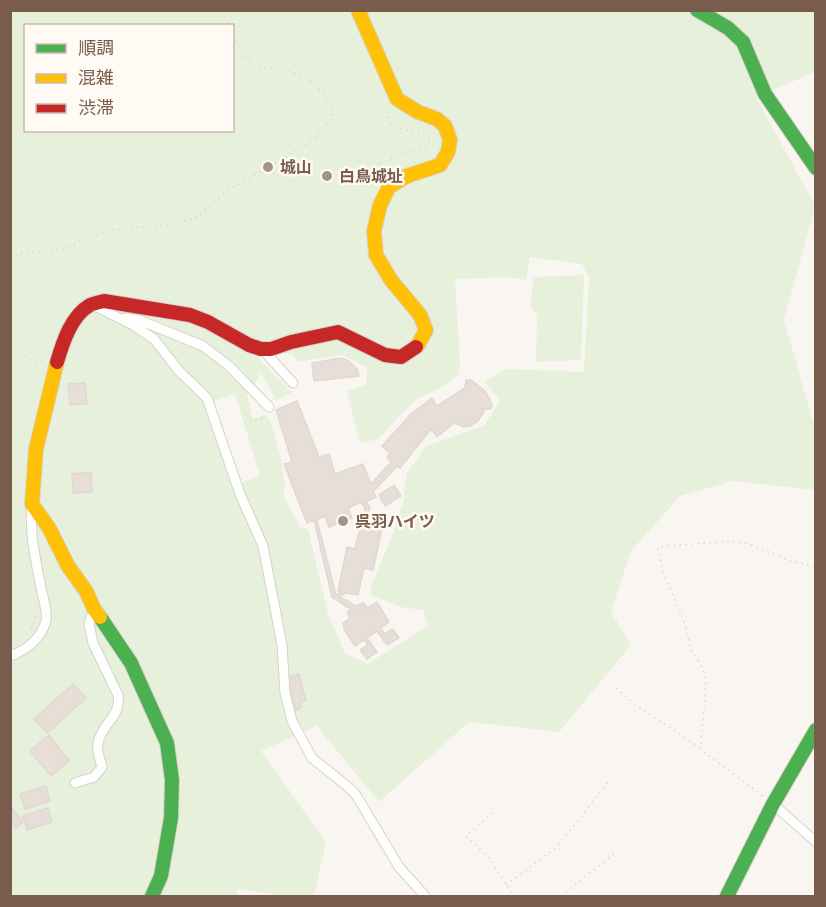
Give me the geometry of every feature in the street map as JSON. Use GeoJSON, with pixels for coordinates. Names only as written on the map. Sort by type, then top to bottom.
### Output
{"type":"FeatureCollection","features":[{"type":"Feature","properties":{"kind":"street"},"geometry":{"type":"LineString","coordinates":[[10,656],[32,644],[47,619],[32,542],[30,518],[36,449],[58,359],[76,316],[91,304],[104,301],[190,315],[208,322],[249,345],[262,349],[271,349],[338,332],[385,355],[401,357],[418,345],[426,330],[420,315],[391,280],[376,255],[374,231],[380,205],[389,188],[407,176],[440,165],[448,152],[450,140],[445,126],[437,119],[418,112],[397,99],[358,10]]}},
{"type":"Feature","properties":{"kind":"street"},"geometry":{"type":"LineString","coordinates":[[697,10],[728,28],[743,42],[765,94],[816,168]]}},
{"type":"Feature","properties":{"kind":"street"},"geometry":{"type":"LineString","coordinates":[[91,304],[133,325],[153,339],[207,398],[240,494],[263,546],[282,645],[285,693],[292,721],[312,758],[356,795],[399,867],[425,897]]}},
{"type":"Feature","properties":{"kind":"street"},"geometry":{"type":"LineString","coordinates":[[116,317],[139,320],[203,346],[229,366],[269,411]]}},
{"type":"Feature","properties":{"kind":"street"},"geometry":{"type":"LineString","coordinates":[[262,349],[293,383]]}},
{"type":"Feature","properties":{"kind":"street"},"geometry":{"type":"LineString","coordinates":[[32,504],[49,528],[68,566],[86,591],[94,609],[131,663],[167,743],[172,780],[171,818],[161,876],[152,897]]}},
{"type":"Feature","properties":{"kind":"street"},"geometry":{"type":"LineString","coordinates":[[75,783],[94,777],[102,766],[97,746],[119,703],[118,695],[93,643],[89,624],[94,609]]}},
{"type":"Feature","properties":{"kind":"street"},"geometry":{"type":"LineString","coordinates":[[727,897],[772,804],[816,730]]}},
{"type":"Feature","properties":{"kind":"street"},"geometry":{"type":"LineString","coordinates":[[772,804],[816,842]]}},
{"type":"Feature","properties":{"kind":"path"},"geometry":{"type":"LineString","coordinates":[[222,10],[229,24]]}},
{"type":"Feature","properties":{"kind":"path"},"geometry":{"type":"LineString","coordinates":[[10,258],[24,252],[51,251],[69,247],[86,238],[117,229],[171,225],[197,217],[227,191],[311,142],[332,119],[333,105],[308,78],[293,72],[250,64],[234,36]]}},
{"type":"Feature","properties":{"kind":"path"},"geometry":{"type":"LineString","coordinates":[[341,180],[401,154],[424,148],[430,140],[422,133],[393,127],[387,114],[390,108]]}},
{"type":"Feature","properties":{"kind":"path"},"geometry":{"type":"LineString","coordinates":[[10,347],[36,363],[58,359]]}},
{"type":"Feature","properties":{"kind":"path"},"geometry":{"type":"LineString","coordinates":[[244,424],[269,411]]}},
{"type":"Feature","properties":{"kind":"path"},"geometry":{"type":"LineString","coordinates":[[700,749],[706,684],[703,668],[691,650],[684,618],[663,573],[658,547],[730,541],[750,544],[790,561],[816,567]]}},
{"type":"Feature","properties":{"kind":"path"},"geometry":{"type":"LineString","coordinates":[[28,634],[35,621],[35,605]]}},
{"type":"Feature","properties":{"kind":"path"},"geometry":{"type":"LineString","coordinates":[[616,688],[634,704],[700,749],[772,804]]}},
{"type":"Feature","properties":{"kind":"path"},"geometry":{"type":"LineString","coordinates":[[506,885],[557,847],[609,781]]}},
{"type":"Feature","properties":{"kind":"path"},"geometry":{"type":"LineString","coordinates":[[494,813],[466,836],[489,858],[514,897]]}},
{"type":"Feature","properties":{"kind":"path"},"geometry":{"type":"LineString","coordinates":[[561,897],[615,853]]}},
{"type":"Feature","properties":{"kind":"green space"},"geometry":{"type":"Polygon","coordinates":[[[10,11],[815,11],[815,72],[756,97],[815,206],[784,320],[815,424],[815,490],[733,481],[680,496],[631,551],[611,612],[631,645],[559,732],[469,722],[379,802],[317,726],[261,751],[326,842],[314,896],[279,896],[236,888],[238,896],[11,896],[10,11]],[[530,257],[526,280],[509,277],[455,279],[460,365],[458,375],[444,386],[418,398],[379,439],[360,443],[347,391],[366,385],[367,367],[342,355],[298,362],[292,353],[257,356],[292,393],[276,400],[261,373],[247,396],[253,419],[265,415],[270,420],[281,458],[285,486],[283,495],[299,526],[308,529],[328,614],[345,653],[367,664],[428,626],[423,610],[401,607],[371,595],[371,586],[395,529],[403,502],[407,473],[426,446],[484,426],[500,400],[485,382],[505,369],[584,372],[589,277],[582,264],[530,257]],[[235,394],[212,402],[239,483],[260,476],[235,394]]]}},
{"type":"Feature","properties":{"kind":"green space"},"geometry":{"type":"Polygon","coordinates":[[[584,275],[581,360],[536,362],[537,315],[531,308],[533,277],[584,275]]]}},
{"type":"Feature","properties":{"kind":"building"},"geometry":{"type":"Polygon","coordinates":[[[340,358],[352,364],[359,376],[314,381],[312,363],[340,358]]]}},
{"type":"Feature","properties":{"kind":"building"},"geometry":{"type":"Polygon","coordinates":[[[466,380],[471,380],[485,391],[492,404],[491,409],[483,409],[484,412],[478,421],[470,426],[464,427],[454,423],[437,437],[431,429],[400,468],[397,466],[373,492],[376,497],[366,502],[370,516],[384,519],[373,570],[364,568],[358,595],[345,593],[340,597],[356,606],[363,603],[367,608],[377,602],[389,622],[381,628],[384,634],[393,629],[399,638],[387,645],[377,631],[367,638],[377,652],[367,659],[360,650],[368,645],[364,640],[355,646],[344,629],[343,623],[350,618],[347,612],[352,610],[332,597],[314,520],[307,523],[284,464],[292,462],[276,410],[297,401],[319,457],[329,454],[335,474],[363,464],[371,484],[391,462],[387,457],[390,453],[382,446],[411,414],[432,398],[437,406],[465,388],[466,380]],[[361,502],[348,508],[352,518],[329,527],[325,516],[317,520],[336,595],[340,593],[338,591],[347,547],[355,549],[365,508],[361,502]]]}},
{"type":"Feature","properties":{"kind":"building"},"geometry":{"type":"Polygon","coordinates":[[[85,383],[87,404],[70,405],[68,384],[85,383]]]}},
{"type":"Feature","properties":{"kind":"building"},"geometry":{"type":"Polygon","coordinates":[[[91,472],[92,492],[73,493],[72,474],[91,472]]]}},
{"type":"Feature","properties":{"kind":"building"},"geometry":{"type":"Polygon","coordinates":[[[394,485],[401,496],[385,506],[379,495],[394,485]]]}},
{"type":"Feature","properties":{"kind":"building"},"geometry":{"type":"Polygon","coordinates":[[[299,674],[306,701],[300,702],[301,708],[296,710],[287,677],[299,674]]]}},
{"type":"Feature","properties":{"kind":"building"},"geometry":{"type":"Polygon","coordinates":[[[73,684],[86,698],[47,733],[34,719],[73,684]]]}},
{"type":"Feature","properties":{"kind":"building"},"geometry":{"type":"Polygon","coordinates":[[[49,735],[69,761],[51,776],[30,751],[49,735]]]}},
{"type":"Feature","properties":{"kind":"building"},"geometry":{"type":"Polygon","coordinates":[[[46,786],[50,801],[25,809],[20,794],[46,786]]]}},
{"type":"Feature","properties":{"kind":"building"},"geometry":{"type":"Polygon","coordinates":[[[10,806],[23,822],[16,828],[10,821],[10,806]]]}},
{"type":"Feature","properties":{"kind":"building"},"geometry":{"type":"Polygon","coordinates":[[[48,808],[52,822],[27,830],[23,816],[48,808]]]}},
{"type":"Feature","properties":{"kind":"traffic: fast"},"geometry":{"type":"LineString","coordinates":[[697,10],[728,28],[743,42],[765,94],[816,168]]}},
{"type":"Feature","properties":{"kind":"traffic: fast"},"geometry":{"type":"LineString","coordinates":[[100,617],[131,663],[167,743],[172,780],[171,818],[161,876],[152,896]]}},
{"type":"Feature","properties":{"kind":"traffic: fast"},"geometry":{"type":"LineString","coordinates":[[727,896],[773,804],[816,730]]}},
{"type":"Feature","properties":{"kind":"traffic: slow"},"geometry":{"type":"LineString","coordinates":[[358,10],[397,99],[418,112],[437,119],[445,126],[450,140],[448,152],[440,165],[407,176],[389,187],[380,205],[374,231],[376,255],[391,280],[420,315],[426,330],[416,347]]}},
{"type":"Feature","properties":{"kind":"traffic: slow"},"geometry":{"type":"LineString","coordinates":[[57,362],[36,449],[32,504],[49,528],[68,566],[86,591],[100,617]]}},
{"type":"Feature","properties":{"kind":"traffic: jam"},"geometry":{"type":"LineString","coordinates":[[57,362],[65,338],[78,316],[90,305],[104,301],[190,315],[261,349],[271,349],[291,342],[338,332],[385,355],[401,357],[416,347]]}},
{"type":"Feature","properties":{"kind":"place","name":"城山"},"geometry":{"type":"Point","coordinates":[268,167]}},
{"type":"Feature","properties":{"kind":"place","name":"白鳥城址"},"geometry":{"type":"Point","coordinates":[327,176]}},
{"type":"Feature","properties":{"kind":"place","name":"呉羽ハイツ"},"geometry":{"type":"Point","coordinates":[343,521]}}]}
